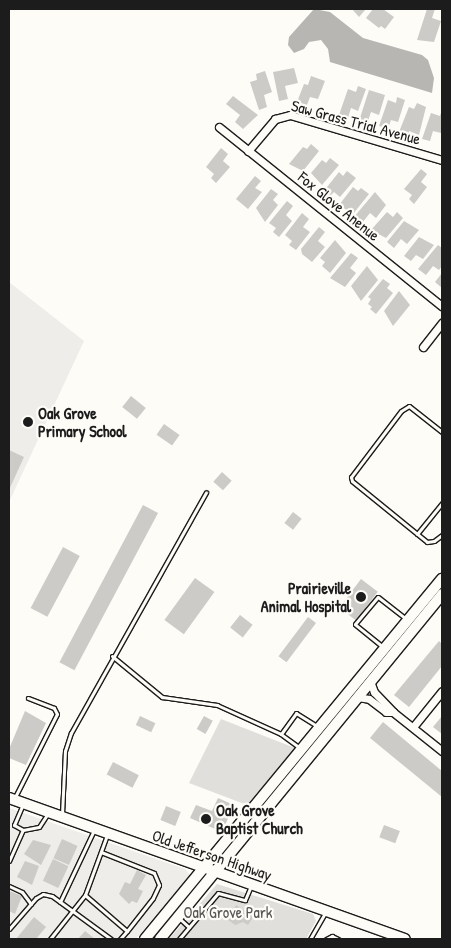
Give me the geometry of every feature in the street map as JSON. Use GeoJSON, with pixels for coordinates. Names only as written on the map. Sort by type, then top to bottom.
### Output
{"type":"FeatureCollection","features":[{"type":"Feature","properties":{"kind":"main road"},"geometry":{"type":"LineString","coordinates":[[145,939],[303,750],[442,579]]}},
{"type":"Feature","properties":{"kind":"main road"},"geometry":{"type":"LineString","coordinates":[[160,939],[216,873],[442,594]]}},
{"type":"Feature","properties":{"kind":"main road","name":"Old Jefferson Highway"},"geometry":{"type":"LineString","coordinates":[[15,800],[325,913],[405,939]]}},
{"type":"Feature","properties":{"kind":"street","name":"Saw Grass Trial Avenue"},"geometry":{"type":"LineString","coordinates":[[248,151],[275,119],[290,115],[442,160]]}},
{"type":"Feature","properties":{"kind":"street","name":"Fox Glove Anenue"},"geometry":{"type":"LineString","coordinates":[[218,127],[442,306]]}},
{"type":"Feature","properties":{"kind":"street"},"geometry":{"type":"LineString","coordinates":[[423,347],[442,323]]}},
{"type":"Feature","properties":{"kind":"street"},"geometry":{"type":"LineString","coordinates":[[370,681],[376,699],[386,712],[393,712],[413,726],[442,751]]}},
{"type":"Feature","properties":{"kind":"street"},"geometry":{"type":"LineString","coordinates":[[413,726],[442,691]]}},
{"type":"Feature","properties":{"kind":"street"},"geometry":{"type":"LineString","coordinates":[[357,697],[376,699]]}},
{"type":"Feature","properties":{"kind":"lane"},"geometry":{"type":"LineString","coordinates":[[442,432],[409,406],[400,411],[351,473],[352,481],[427,542],[434,541],[442,535]]}},
{"type":"Feature","properties":{"kind":"lane"},"geometry":{"type":"LineString","coordinates":[[61,817],[65,751],[112,656],[206,492]]}},
{"type":"Feature","properties":{"kind":"lane"},"geometry":{"type":"LineString","coordinates":[[417,534],[442,503]]}},
{"type":"Feature","properties":{"kind":"lane"},"geometry":{"type":"LineString","coordinates":[[386,649],[355,624],[378,597],[408,621]]}},
{"type":"Feature","properties":{"kind":"lane"},"geometry":{"type":"LineString","coordinates":[[112,656],[162,697],[217,705],[281,734],[303,750]]}},
{"type":"Feature","properties":{"kind":"lane"},"geometry":{"type":"LineString","coordinates":[[14,825],[15,800],[57,714],[54,708],[28,698]]}},
{"type":"Feature","properties":{"kind":"lane"},"geometry":{"type":"LineString","coordinates":[[281,734],[296,713],[321,728]]}},
{"type":"Feature","properties":{"kind":"lane"},"geometry":{"type":"LineString","coordinates":[[9,823],[23,830],[39,827],[48,812]]}},
{"type":"Feature","properties":{"kind":"lane"},"geometry":{"type":"LineString","coordinates":[[60,902],[94,829]]}},
{"type":"Feature","properties":{"kind":"lane"},"geometry":{"type":"LineString","coordinates":[[9,861],[23,830]]}},
{"type":"Feature","properties":{"kind":"lane"},"geometry":{"type":"LineString","coordinates":[[50,939],[85,895],[108,834]]}},
{"type":"Feature","properties":{"kind":"lane"},"geometry":{"type":"LineString","coordinates":[[101,852],[154,873],[158,885],[153,898],[120,939]]}},
{"type":"Feature","properties":{"kind":"lane"},"geometry":{"type":"LineString","coordinates":[[179,939],[218,893],[244,900],[252,885]]}},
{"type":"Feature","properties":{"kind":"lane"},"geometry":{"type":"LineString","coordinates":[[9,886],[22,892],[31,904]]}},
{"type":"Feature","properties":{"kind":"lane"},"geometry":{"type":"LineString","coordinates":[[9,929],[11,924],[43,894],[60,902],[112,939]]}},
{"type":"Feature","properties":{"kind":"lane"},"geometry":{"type":"LineString","coordinates":[[85,895],[127,931]]}},
{"type":"Feature","properties":{"kind":"lane"},"geometry":{"type":"LineString","coordinates":[[310,939],[325,913]]}},
{"type":"Feature","properties":{"kind":"lane"},"geometry":{"type":"LineString","coordinates":[[178,918],[189,926]]}},
{"type":"Feature","properties":{"kind":"lane"},"geometry":{"type":"LineString","coordinates":[[326,939],[332,936],[338,939]]}},
{"type":"Feature","properties":{"kind":"shaded area"},"geometry":{"type":"Polygon","coordinates":[[[314,9],[330,12],[363,38],[422,55],[428,60],[434,78],[432,93],[330,62],[328,49],[321,40],[309,42],[304,49],[294,53],[288,45],[289,37],[314,9]]]}},
{"type":"Feature","properties":{"kind":"shaded area","name":"Oak Grove Primary School"},"geometry":{"type":"Polygon","coordinates":[[[9,282],[84,341],[9,502],[9,282]]]}},
{"type":"Feature","properties":{"kind":"shaded area"},"geometry":{"type":"Polygon","coordinates":[[[9,808],[185,869],[190,875],[136,939],[9,939],[9,808]]]}},
{"type":"Feature","properties":{"kind":"green space"},"geometry":{"type":"Polygon","coordinates":[[[221,719],[295,748],[247,805],[189,783],[221,719]]]}},
{"type":"Feature","properties":{"kind":"green space","name":"Oak Grove Park"},"geometry":{"type":"Polygon","coordinates":[[[217,884],[313,914],[316,921],[306,939],[169,939],[217,884]]]}},
{"type":"Feature","properties":{"kind":"building"},"geometry":{"type":"Polygon","coordinates":[[[352,9],[366,9],[359,17],[352,9]]]}},
{"type":"Feature","properties":{"kind":"building"},"geometry":{"type":"Polygon","coordinates":[[[373,9],[383,9],[394,17],[385,29],[381,26],[379,28],[366,18],[373,9]]]}},
{"type":"Feature","properties":{"kind":"building"},"geometry":{"type":"Polygon","coordinates":[[[427,9],[435,9],[432,18],[441,21],[434,42],[417,40],[427,9]]]}},
{"type":"Feature","properties":{"kind":"building"},"geometry":{"type":"Polygon","coordinates":[[[294,68],[298,83],[285,86],[288,99],[279,101],[273,72],[294,68]]]}},
{"type":"Feature","properties":{"kind":"building"},"geometry":{"type":"Polygon","coordinates":[[[265,71],[272,92],[264,95],[267,107],[259,110],[250,82],[257,80],[256,74],[265,71]]]}},
{"type":"Feature","properties":{"kind":"building"},"geometry":{"type":"Polygon","coordinates":[[[311,76],[325,81],[318,99],[310,97],[307,105],[297,102],[304,84],[308,85],[311,76]]]}},
{"type":"Feature","properties":{"kind":"building"},"geometry":{"type":"Polygon","coordinates":[[[358,86],[366,89],[358,111],[351,108],[348,118],[339,115],[348,89],[356,92],[358,86]]]}},
{"type":"Feature","properties":{"kind":"building"},"geometry":{"type":"Polygon","coordinates":[[[369,90],[385,95],[379,115],[371,112],[367,124],[359,121],[369,90]]]}},
{"type":"Feature","properties":{"kind":"building"},"geometry":{"type":"Polygon","coordinates":[[[233,96],[258,115],[243,129],[235,122],[240,115],[226,104],[233,96]]]}},
{"type":"Feature","properties":{"kind":"building"},"geometry":{"type":"Polygon","coordinates":[[[397,97],[405,100],[398,122],[391,120],[388,129],[379,126],[388,100],[396,103],[397,97]]]}},
{"type":"Feature","properties":{"kind":"building"},"geometry":{"type":"Polygon","coordinates":[[[417,103],[426,107],[419,135],[409,131],[408,135],[399,132],[409,107],[414,109],[417,103]]]}},
{"type":"Feature","properties":{"kind":"building"},"geometry":{"type":"Polygon","coordinates":[[[442,109],[441,133],[433,131],[430,141],[422,139],[431,113],[440,116],[442,109]]]}},
{"type":"Feature","properties":{"kind":"building"},"geometry":{"type":"Polygon","coordinates":[[[311,144],[319,151],[303,171],[289,164],[303,147],[307,149],[311,144]]]}},
{"type":"Feature","properties":{"kind":"building"},"geometry":{"type":"Polygon","coordinates":[[[221,148],[228,154],[223,161],[230,167],[216,183],[211,178],[214,174],[206,167],[221,148]]]}},
{"type":"Feature","properties":{"kind":"building"},"geometry":{"type":"Polygon","coordinates":[[[330,158],[339,165],[322,185],[311,173],[322,160],[326,163],[330,158]]]}},
{"type":"Feature","properties":{"kind":"building"},"geometry":{"type":"Polygon","coordinates":[[[421,169],[427,174],[421,182],[427,187],[414,204],[409,199],[412,195],[404,189],[421,169]]]}},
{"type":"Feature","properties":{"kind":"building"},"geometry":{"type":"Polygon","coordinates":[[[347,171],[356,178],[340,197],[334,192],[329,197],[323,192],[339,172],[343,176],[347,171]]]}},
{"type":"Feature","properties":{"kind":"building"},"geometry":{"type":"Polygon","coordinates":[[[255,176],[261,181],[255,188],[262,192],[248,209],[236,199],[255,176]]]}},
{"type":"Feature","properties":{"kind":"building"},"geometry":{"type":"Polygon","coordinates":[[[353,187],[358,191],[361,188],[369,194],[353,214],[339,205],[353,187]]]}},
{"type":"Feature","properties":{"kind":"building"},"geometry":{"type":"Polygon","coordinates":[[[271,189],[278,194],[273,200],[278,205],[265,222],[256,208],[271,189]]]}},
{"type":"Feature","properties":{"kind":"building"},"geometry":{"type":"Polygon","coordinates":[[[375,192],[386,205],[376,218],[370,213],[362,223],[354,217],[375,192]]]}},
{"type":"Feature","properties":{"kind":"building"},"geometry":{"type":"Polygon","coordinates":[[[287,201],[293,206],[286,215],[292,221],[279,237],[273,232],[276,228],[269,223],[287,201]]]}},
{"type":"Feature","properties":{"kind":"building"},"geometry":{"type":"Polygon","coordinates":[[[387,212],[393,217],[397,212],[403,218],[386,238],[371,230],[387,212]]]}},
{"type":"Feature","properties":{"kind":"building"},"geometry":{"type":"Polygon","coordinates":[[[302,213],[309,219],[303,227],[310,232],[296,250],[289,245],[292,241],[285,235],[302,213]]]}},
{"type":"Feature","properties":{"kind":"building"},"geometry":{"type":"Polygon","coordinates":[[[404,221],[419,230],[407,244],[401,239],[394,248],[387,242],[404,221]]]}},
{"type":"Feature","properties":{"kind":"building"},"geometry":{"type":"Polygon","coordinates":[[[319,227],[325,232],[318,241],[325,247],[312,262],[302,254],[301,249],[319,227]]]}},
{"type":"Feature","properties":{"kind":"building"},"geometry":{"type":"Polygon","coordinates":[[[419,237],[434,245],[423,259],[416,255],[411,261],[404,256],[419,237]]]}},
{"type":"Feature","properties":{"kind":"building"},"geometry":{"type":"Polygon","coordinates":[[[335,240],[346,253],[330,273],[322,266],[325,262],[320,258],[335,240]]]}},
{"type":"Feature","properties":{"kind":"building"},"geometry":{"type":"Polygon","coordinates":[[[438,245],[442,248],[442,266],[439,270],[433,266],[426,275],[418,269],[438,245]]]}},
{"type":"Feature","properties":{"kind":"building"},"geometry":{"type":"Polygon","coordinates":[[[351,253],[358,258],[350,268],[356,273],[345,287],[330,278],[351,253]]]}},
{"type":"Feature","properties":{"kind":"building"},"geometry":{"type":"Polygon","coordinates":[[[367,266],[378,280],[361,301],[351,286],[367,266]]]}},
{"type":"Feature","properties":{"kind":"building"},"geometry":{"type":"Polygon","coordinates":[[[442,273],[442,288],[435,282],[442,273]]]}},
{"type":"Feature","properties":{"kind":"building"},"geometry":{"type":"Polygon","coordinates":[[[383,279],[390,284],[387,288],[393,293],[376,314],[370,309],[372,307],[368,304],[371,299],[368,297],[383,279]]]}},
{"type":"Feature","properties":{"kind":"building"},"geometry":{"type":"Polygon","coordinates":[[[399,291],[410,305],[393,326],[384,311],[399,291]]]}},
{"type":"Feature","properties":{"kind":"building"},"geometry":{"type":"Polygon","coordinates":[[[131,396],[146,408],[137,419],[122,407],[131,396]]]}},
{"type":"Feature","properties":{"kind":"building"},"geometry":{"type":"Polygon","coordinates":[[[164,424],[180,435],[172,446],[157,435],[164,424]]]}},
{"type":"Feature","properties":{"kind":"building"},"geometry":{"type":"Polygon","coordinates":[[[9,450],[24,457],[9,490],[9,450]]]}},
{"type":"Feature","properties":{"kind":"building"},"geometry":{"type":"Polygon","coordinates":[[[222,472],[232,481],[223,490],[213,482],[222,472]]]}},
{"type":"Feature","properties":{"kind":"building"},"geometry":{"type":"Polygon","coordinates":[[[143,505],[158,513],[74,670],[59,662],[143,505]]]}},
{"type":"Feature","properties":{"kind":"building"},"geometry":{"type":"Polygon","coordinates":[[[293,512],[302,519],[293,530],[284,523],[293,512]]]}},
{"type":"Feature","properties":{"kind":"building"},"geometry":{"type":"Polygon","coordinates":[[[63,547],[80,556],[47,617],[31,608],[63,547]]]}},
{"type":"Feature","properties":{"kind":"building"},"geometry":{"type":"Polygon","coordinates":[[[195,578],[214,592],[184,634],[164,620],[195,578]]]}},
{"type":"Feature","properties":{"kind":"building","name":"Prairieville Animal Hospital"},"geometry":{"type":"Polygon","coordinates":[[[361,579],[378,592],[356,620],[339,608],[361,579]]]}},
{"type":"Feature","properties":{"kind":"building"},"geometry":{"type":"Polygon","coordinates":[[[240,615],[253,625],[243,637],[230,628],[240,615]]]}},
{"type":"Feature","properties":{"kind":"building"},"geometry":{"type":"Polygon","coordinates":[[[308,617],[316,623],[286,662],[279,656],[308,617]]]}},
{"type":"Feature","properties":{"kind":"building"},"geometry":{"type":"Polygon","coordinates":[[[439,641],[442,644],[442,666],[409,707],[394,695],[439,641]]]}},
{"type":"Feature","properties":{"kind":"building"},"geometry":{"type":"Polygon","coordinates":[[[25,711],[46,723],[26,765],[9,758],[9,749],[25,711]]]}},
{"type":"Feature","properties":{"kind":"building"},"geometry":{"type":"Polygon","coordinates":[[[140,716],[155,723],[151,732],[136,725],[140,716]]]}},
{"type":"Feature","properties":{"kind":"building"},"geometry":{"type":"Polygon","coordinates":[[[204,716],[213,721],[205,734],[197,729],[204,716]]]}},
{"type":"Feature","properties":{"kind":"building"},"geometry":{"type":"Polygon","coordinates":[[[442,716],[442,734],[433,727],[442,716]]]}},
{"type":"Feature","properties":{"kind":"building"},"geometry":{"type":"Polygon","coordinates":[[[383,722],[442,771],[442,797],[370,738],[383,722]]]}},
{"type":"Feature","properties":{"kind":"building"},"geometry":{"type":"Polygon","coordinates":[[[113,762],[139,775],[132,788],[107,774],[113,762]]]}},
{"type":"Feature","properties":{"kind":"building"},"geometry":{"type":"Polygon","coordinates":[[[218,798],[234,805],[222,832],[190,818],[196,805],[212,811],[218,798]]]}},
{"type":"Feature","properties":{"kind":"building"},"geometry":{"type":"Polygon","coordinates":[[[166,806],[181,812],[175,826],[160,820],[166,806]]]}},
{"type":"Feature","properties":{"kind":"building"},"geometry":{"type":"Polygon","coordinates":[[[384,825],[400,831],[395,843],[379,837],[384,825]]]}},
{"type":"Feature","properties":{"kind":"building"},"geometry":{"type":"Polygon","coordinates":[[[62,839],[78,846],[69,865],[53,858],[62,839]]]}},
{"type":"Feature","properties":{"kind":"building"},"geometry":{"type":"Polygon","coordinates":[[[33,840],[51,845],[41,865],[24,854],[33,840]]]}},
{"type":"Feature","properties":{"kind":"building"},"geometry":{"type":"Polygon","coordinates":[[[53,859],[68,866],[58,888],[43,881],[53,859]]]}},
{"type":"Feature","properties":{"kind":"building"},"geometry":{"type":"Polygon","coordinates":[[[25,861],[39,866],[32,885],[17,877],[25,861]]]}},
{"type":"Feature","properties":{"kind":"building"},"geometry":{"type":"Polygon","coordinates":[[[137,870],[146,875],[138,889],[143,891],[137,903],[132,901],[129,904],[119,894],[125,882],[130,884],[137,870]]]}},
{"type":"Feature","properties":{"kind":"building"},"geometry":{"type":"Polygon","coordinates":[[[9,891],[22,896],[15,914],[9,911],[9,891]]]}},
{"type":"Feature","properties":{"kind":"building"},"geometry":{"type":"Polygon","coordinates":[[[236,905],[254,916],[248,925],[243,922],[235,925],[227,919],[236,905]]]}},
{"type":"Feature","properties":{"kind":"building"},"geometry":{"type":"Polygon","coordinates":[[[34,917],[46,927],[36,939],[16,939],[34,917]]]}},
{"type":"Feature","properties":{"kind":"building"},"geometry":{"type":"Polygon","coordinates":[[[85,931],[95,939],[78,939],[85,931]]]}},
{"type":"Feature","properties":{"kind":"place","name":"Oak Grove Primary School"},"geometry":{"type":"Point","coordinates":[28,422]}},
{"type":"Feature","properties":{"kind":"place","name":"Prairieville Animal Hospital"},"geometry":{"type":"Point","coordinates":[361,597]}},
{"type":"Feature","properties":{"kind":"place","name":"Oak Grove Baptist Church"},"geometry":{"type":"Point","coordinates":[206,819]}}]}
